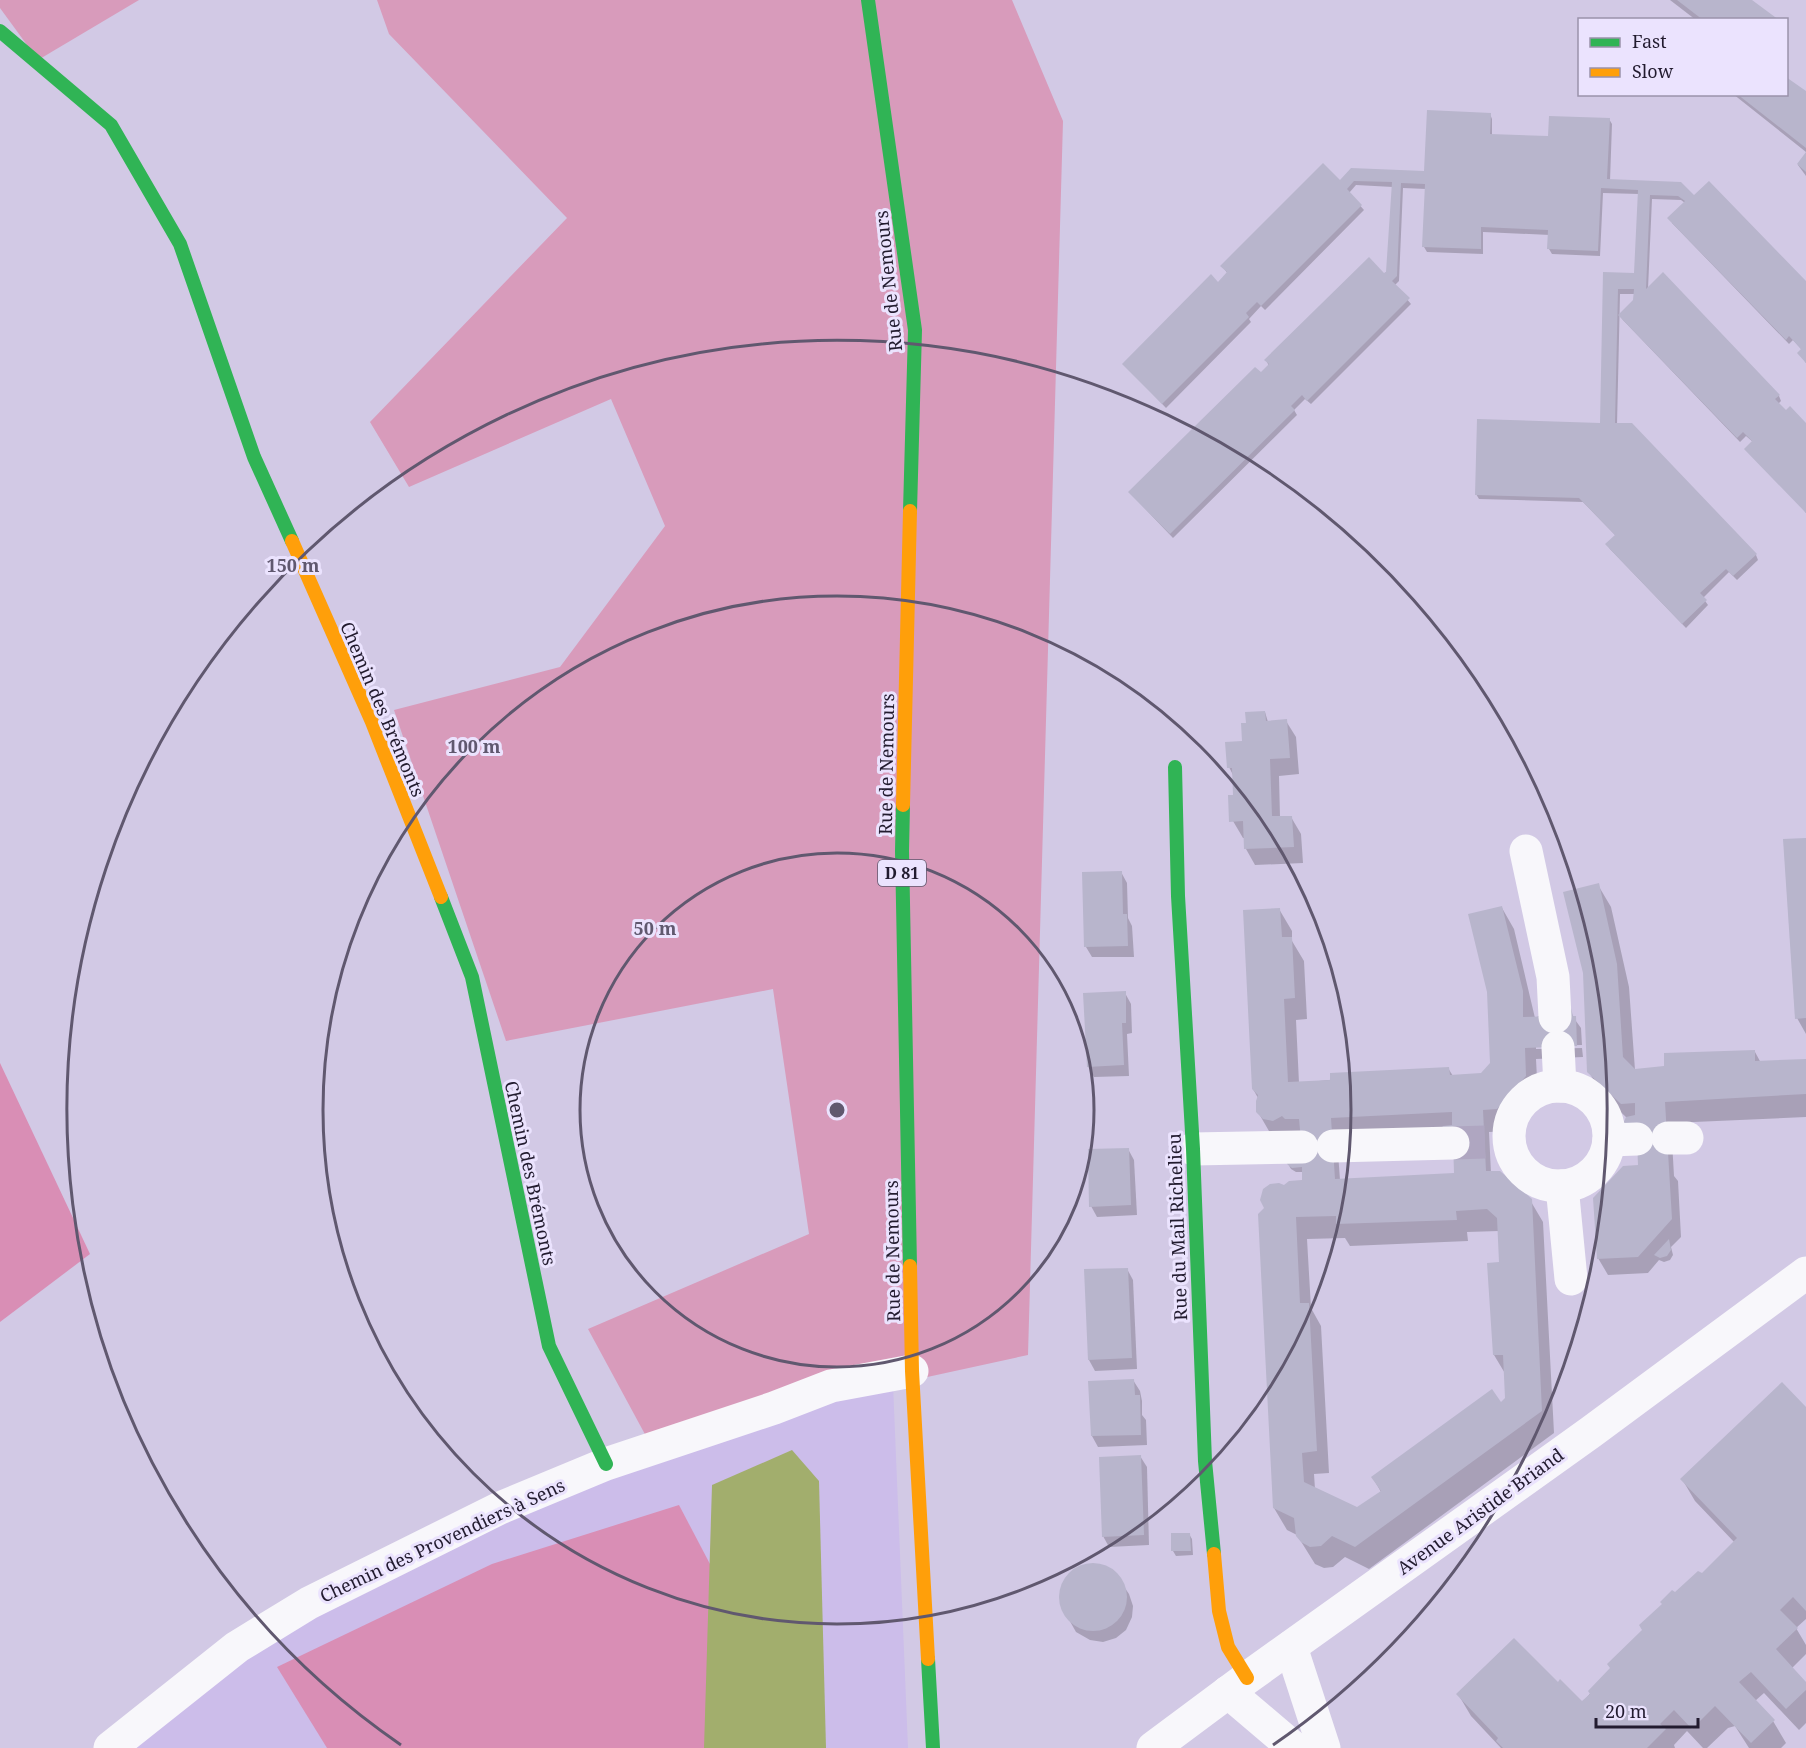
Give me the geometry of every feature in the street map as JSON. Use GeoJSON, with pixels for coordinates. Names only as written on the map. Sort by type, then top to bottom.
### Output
{"type":"FeatureCollection","features":[{"type":"Feature","properties":{"kind":"street","name":"Rue de Nemours"},"geometry":{"type":"LineString","coordinates":[[868,0],[915,330],[902,851],[912,1371],[933,1748]]}},
{"type":"Feature","properties":{"kind":"street","name":"Chemin des Brémonts"},"geometry":{"type":"LineString","coordinates":[[0,31],[111,126],[180,244],[254,457],[372,722],[472,977],[549,1347],[606,1464]]}},
{"type":"Feature","properties":{"kind":"street","name":"Rue du Mail Richelieu"},"geometry":{"type":"LineString","coordinates":[[1174,767],[1178,896],[1193,1149],[1205,1461],[1219,1611],[1237,1685]]}},
{"type":"Feature","properties":{"kind":"street"},"geometry":{"type":"LineString","coordinates":[[1526,851],[1553,976],[1560,1086]]}},
{"type":"Feature","properties":{"kind":"street"},"geometry":{"type":"LineString","coordinates":[[1193,1149],[1482,1142],[1513,1156],[1521,1169],[1533,1179],[1547,1185],[1562,1186],[1576,1183],[1588,1176],[1606,1154],[1650,1139],[1607,1124],[1601,1109],[1590,1096],[1576,1089],[1560,1086],[1543,1088],[1528,1096],[1516,1109],[1510,1124],[1482,1142]]}},
{"type":"Feature","properties":{"kind":"street"},"geometry":{"type":"LineString","coordinates":[[1562,1186],[1571,1279]]}},
{"type":"Feature","properties":{"kind":"street","name":"Avenue Aristide Briand"},"geometry":{"type":"LineString","coordinates":[[1153,1748],[1237,1685],[1591,1432],[1806,1273]]}},
{"type":"Feature","properties":{"kind":"street","name":"Chemin des Provendiers à Sens"},"geometry":{"type":"LineString","coordinates":[[110,1748],[237,1647],[309,1603],[500,1508],[606,1464],[774,1408],[831,1386],[912,1371]]}},
{"type":"Feature","properties":{"kind":"street"},"geometry":{"type":"LineString","coordinates":[[1291,1647],[1324,1748]]}},
{"type":"Feature","properties":{"kind":"street"},"geometry":{"type":"LineString","coordinates":[[1237,1685],[1294,1748]]}},
{"type":"Feature","properties":{"kind":"shaded area"},"geometry":{"type":"Polygon","coordinates":[[[0,0],[139,0],[38,60],[0,8],[0,0]]]}},
{"type":"Feature","properties":{"kind":"shaded area"},"geometry":{"type":"Polygon","coordinates":[[[377,0],[1012,0],[1063,121],[1028,1355],[647,1438],[588,1329],[809,1234],[773,989],[506,1041],[394,710],[560,667],[665,526],[611,399],[409,487],[370,422],[567,218],[389,34],[377,0]]]}},
{"type":"Feature","properties":{"kind":"shaded area"},"geometry":{"type":"Polygon","coordinates":[[[0,1063],[90,1254],[0,1322],[0,1063]]]}},
{"type":"Feature","properties":{"kind":"shaded area"},"geometry":{"type":"Polygon","coordinates":[[[893,1384],[908,1748],[119,1748],[345,1577],[647,1438],[893,1384]]]}},
{"type":"Feature","properties":{"kind":"shaded area"},"geometry":{"type":"Polygon","coordinates":[[[792,1450],[819,1481],[826,1748],[704,1748],[712,1485],[792,1450]]]}},
{"type":"Feature","properties":{"kind":"shaded area"},"geometry":{"type":"Polygon","coordinates":[[[679,1505],[742,1625],[741,1748],[327,1748],[277,1667],[492,1564],[679,1505]]]}},
{"type":"Feature","properties":{"kind":"building"},"geometry":{"type":"Polygon","coordinates":[[[1677,0],[1752,0],[1776,18],[1700,18],[1677,0]]]}},
{"type":"Feature","properties":{"kind":"building"},"geometry":{"type":"Polygon","coordinates":[[[1788,78],[1806,91],[1806,148],[1740,96],[1788,96],[1788,78]]]}},
{"type":"Feature","properties":{"kind":"building"},"geometry":{"type":"Polygon","coordinates":[[[1427,110],[1491,113],[1490,134],[1548,136],[1549,116],[1610,118],[1607,179],[1681,182],[1694,195],[1709,181],[1806,281],[1806,363],[1797,353],[1801,349],[1789,336],[1786,340],[1667,218],[1685,201],[1678,196],[1650,195],[1646,289],[1663,272],[1780,395],[1775,399],[1786,410],[1790,406],[1806,423],[1806,513],[1744,449],[1752,441],[1743,432],[1737,438],[1618,315],[1633,300],[1634,289],[1618,289],[1615,423],[1632,423],[1757,554],[1733,576],[1726,569],[1700,593],[1707,600],[1682,624],[1605,544],[1615,535],[1579,498],[1475,495],[1477,419],[1600,423],[1603,272],[1634,273],[1638,190],[1601,188],[1598,251],[1547,249],[1548,230],[1481,227],[1481,249],[1422,247],[1425,184],[1401,183],[1397,276],[1392,281],[1410,298],[1307,401],[1302,395],[1291,406],[1295,410],[1170,534],[1128,492],[1255,367],[1261,372],[1269,364],[1264,360],[1369,257],[1384,273],[1386,272],[1392,182],[1354,181],[1347,189],[1362,205],[1261,306],[1257,302],[1246,313],[1249,317],[1162,404],[1122,364],[1211,274],[1218,282],[1227,272],[1220,266],[1323,163],[1340,180],[1351,168],[1424,171],[1427,110]]]}},
{"type":"Feature","properties":{"kind":"building"},"geometry":{"type":"Polygon","coordinates":[[[1806,152],[1806,172],[1797,164],[1806,152]]]}},
{"type":"Feature","properties":{"kind":"building"},"geometry":{"type":"Polygon","coordinates":[[[1265,711],[1266,721],[1287,719],[1290,758],[1270,759],[1272,816],[1292,816],[1294,847],[1244,849],[1243,821],[1229,822],[1228,795],[1233,795],[1232,768],[1227,768],[1225,742],[1242,741],[1241,723],[1246,723],[1245,712],[1265,711]]]}},
{"type":"Feature","properties":{"kind":"building"},"geometry":{"type":"Polygon","coordinates":[[[1806,838],[1806,1018],[1795,1019],[1783,839],[1806,838]]]}},
{"type":"Feature","properties":{"kind":"building"},"geometry":{"type":"Polygon","coordinates":[[[1122,871],[1123,914],[1127,914],[1128,946],[1084,947],[1082,872],[1122,871]]]}},
{"type":"Feature","properties":{"kind":"building"},"geometry":{"type":"Polygon","coordinates":[[[1599,883],[1617,964],[1623,1057],[1635,1069],[1664,1066],[1664,1053],[1755,1050],[1755,1061],[1806,1059],[1806,1094],[1665,1102],[1672,1219],[1638,1257],[1597,1259],[1593,1198],[1623,1166],[1638,1165],[1637,1139],[1622,1126],[1626,1117],[1635,1115],[1635,1103],[1621,1104],[1587,1072],[1583,973],[1563,892],[1599,883]]]}},
{"type":"Feature","properties":{"kind":"building"},"geometry":{"type":"Polygon","coordinates":[[[1502,906],[1523,991],[1523,1017],[1557,1016],[1569,1000],[1573,1016],[1576,1016],[1577,1046],[1525,1048],[1526,1076],[1497,1109],[1483,1110],[1486,1171],[1500,1171],[1532,1199],[1542,1411],[1355,1547],[1332,1536],[1321,1546],[1310,1547],[1296,1536],[1294,1518],[1273,1508],[1258,1214],[1264,1208],[1260,1200],[1263,1189],[1270,1184],[1284,1185],[1289,1181],[1302,1180],[1302,1167],[1292,1168],[1286,1160],[1302,1152],[1299,1119],[1285,1119],[1282,1116],[1273,1121],[1263,1119],[1256,1112],[1258,1095],[1252,1089],[1243,910],[1280,908],[1282,937],[1292,937],[1295,998],[1284,999],[1288,1082],[1330,1080],[1330,1073],[1449,1067],[1450,1075],[1481,1073],[1490,1063],[1487,992],[1468,914],[1502,906]],[[1452,1112],[1331,1118],[1335,1179],[1454,1173],[1453,1140],[1439,1131],[1443,1126],[1452,1125],[1452,1112]],[[1487,1209],[1456,1211],[1457,1220],[1336,1224],[1336,1216],[1296,1217],[1300,1303],[1309,1303],[1317,1451],[1302,1453],[1304,1482],[1357,1507],[1381,1491],[1371,1477],[1492,1389],[1501,1402],[1505,1398],[1503,1355],[1493,1355],[1487,1263],[1499,1262],[1497,1218],[1487,1209]]]}},
{"type":"Feature","properties":{"kind":"building"},"geometry":{"type":"Polygon","coordinates":[[[1126,991],[1126,1023],[1122,1023],[1124,1065],[1087,1067],[1083,993],[1126,991]]]}},
{"type":"Feature","properties":{"kind":"building"},"geometry":{"type":"Polygon","coordinates":[[[1129,1148],[1131,1205],[1089,1207],[1088,1149],[1129,1148]]]}},
{"type":"Feature","properties":{"kind":"building"},"geometry":{"type":"Polygon","coordinates":[[[1669,1239],[1671,1250],[1667,1256],[1660,1258],[1654,1255],[1669,1239]]]}},
{"type":"Feature","properties":{"kind":"building"},"geometry":{"type":"Polygon","coordinates":[[[1128,1268],[1132,1358],[1088,1360],[1084,1269],[1128,1268]]]}},
{"type":"Feature","properties":{"kind":"building"},"geometry":{"type":"Polygon","coordinates":[[[1134,1379],[1135,1395],[1140,1395],[1141,1435],[1091,1436],[1088,1381],[1134,1379]]]}},
{"type":"Feature","properties":{"kind":"building"},"geometry":{"type":"Polygon","coordinates":[[[1782,1382],[1806,1407],[1806,1611],[1793,1597],[1780,1610],[1798,1628],[1776,1649],[1806,1682],[1806,1690],[1786,1709],[1751,1672],[1739,1682],[1775,1720],[1751,1743],[1715,1706],[1692,1729],[1674,1710],[1660,1724],[1666,1729],[1647,1748],[1503,1748],[1496,1741],[1498,1738],[1456,1694],[1514,1638],[1558,1682],[1560,1679],[1582,1701],[1590,1694],[1588,1691],[1610,1668],[1607,1664],[1642,1630],[1639,1625],[1662,1604],[1660,1602],[1698,1571],[1702,1573],[1737,1538],[1680,1479],[1782,1382]]]}},
{"type":"Feature","properties":{"kind":"building"},"geometry":{"type":"Polygon","coordinates":[[[1141,1455],[1144,1535],[1102,1537],[1099,1457],[1141,1455]]]}},
{"type":"Feature","properties":{"kind":"building"},"geometry":{"type":"Polygon","coordinates":[[[1171,1533],[1190,1533],[1191,1551],[1171,1551],[1171,1533]]]}},
{"type":"Feature","properties":{"kind":"building"},"geometry":{"type":"Polygon","coordinates":[[[1093,1563],[1106,1566],[1117,1573],[1124,1584],[1127,1597],[1124,1610],[1117,1621],[1106,1628],[1093,1631],[1080,1628],[1069,1621],[1062,1610],[1059,1597],[1062,1584],[1069,1573],[1080,1566],[1093,1563]]]}},
{"type":"Feature","properties":{"kind":"tunnel"},"geometry":{"type":"LineString","coordinates":[[1453,1143],[1485,1142]]}},
{"type":"Feature","properties":{"kind":"traffic: fast"},"geometry":{"type":"LineString","coordinates":[[868,0],[915,330],[910,511]]}},
{"type":"Feature","properties":{"kind":"traffic: fast"},"geometry":{"type":"LineString","coordinates":[[0,31],[111,125],[180,244],[254,457],[292,541]]}},
{"type":"Feature","properties":{"kind":"traffic: fast"},"geometry":{"type":"LineString","coordinates":[[1175,767],[1178,896],[1193,1149],[1205,1461],[1214,1554]]}},
{"type":"Feature","properties":{"kind":"traffic: fast"},"geometry":{"type":"LineString","coordinates":[[903,805],[910,1266]]}},
{"type":"Feature","properties":{"kind":"traffic: fast"},"geometry":{"type":"LineString","coordinates":[[441,897],[472,977],[549,1346],[606,1464]]}},
{"type":"Feature","properties":{"kind":"traffic: fast"},"geometry":{"type":"LineString","coordinates":[[928,1659],[933,1748]]}},
{"type":"Feature","properties":{"kind":"traffic: slow"},"geometry":{"type":"LineString","coordinates":[[903,805],[910,511]]}},
{"type":"Feature","properties":{"kind":"traffic: slow"},"geometry":{"type":"LineString","coordinates":[[292,541],[372,722],[441,897]]}},
{"type":"Feature","properties":{"kind":"traffic: slow"},"geometry":{"type":"LineString","coordinates":[[910,1266],[912,1371],[928,1659]]}},
{"type":"Feature","properties":{"kind":"traffic: slow"},"geometry":{"type":"LineString","coordinates":[[1214,1554],[1219,1611],[1228,1647],[1247,1678]]}}]}
